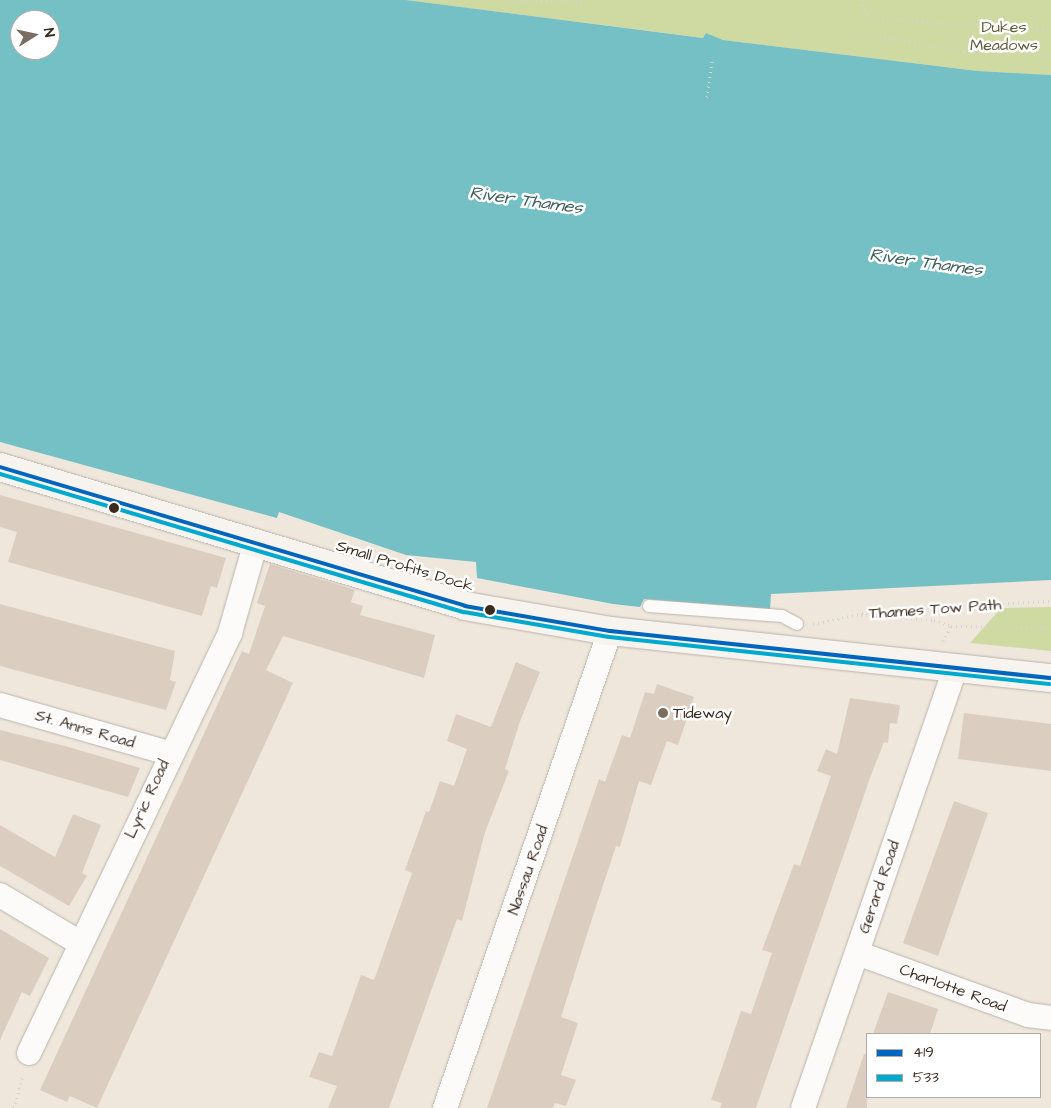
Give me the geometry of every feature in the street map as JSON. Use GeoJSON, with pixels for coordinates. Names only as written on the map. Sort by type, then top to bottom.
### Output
{"type":"FeatureCollection","features":[{"type":"Feature","properties":{"kind":"main road"},"geometry":{"type":"LineString","coordinates":[[0,467],[465,606],[610,631],[944,665],[1051,678]]}},
{"type":"Feature","properties":{"kind":"street","name":"Lyric Road"},"geometry":{"type":"LineString","coordinates":[[29,1053],[169,754],[230,633],[256,542]]}},
{"type":"Feature","properties":{"kind":"street","name":"Nassau Road"},"geometry":{"type":"LineString","coordinates":[[445,1108],[610,631]]}},
{"type":"Feature","properties":{"kind":"street","name":"Gerard Road"},"geometry":{"type":"LineString","coordinates":[[803,1108],[857,953],[944,665]]}},
{"type":"Feature","properties":{"kind":"street","name":"St. Anns Road"},"geometry":{"type":"LineString","coordinates":[[0,705],[169,754]]}},
{"type":"Feature","properties":{"kind":"street"},"geometry":{"type":"LineString","coordinates":[[0,895],[80,943]]}},
{"type":"Feature","properties":{"kind":"street","name":"Charlotte Road"},"geometry":{"type":"LineString","coordinates":[[857,953],[1028,1015],[1051,1018]]}},
{"type":"Feature","properties":{"kind":"lane"},"geometry":{"type":"LineString","coordinates":[[650,606],[782,616],[797,624]]}},
{"type":"Feature","properties":{"kind":"path"},"geometry":{"type":"LineString","coordinates":[[511,0],[585,2]]}},
{"type":"Feature","properties":{"kind":"path"},"geometry":{"type":"LineString","coordinates":[[860,0],[864,10],[877,18],[1051,30]]}},
{"type":"Feature","properties":{"kind":"path"},"geometry":{"type":"LineString","coordinates":[[856,32],[964,51],[1051,55]]}},
{"type":"Feature","properties":{"kind":"path"},"geometry":{"type":"LineString","coordinates":[[707,97],[712,60]]}},
{"type":"Feature","properties":{"kind":"path","name":"Thames Tow Path"},"geometry":{"type":"LineString","coordinates":[[797,624],[820,624],[857,615],[1051,601]]}},
{"type":"Feature","properties":{"kind":"path"},"geometry":{"type":"LineString","coordinates":[[857,615],[934,620],[951,626],[1051,628]]}},
{"type":"Feature","properties":{"kind":"path"},"geometry":{"type":"LineString","coordinates":[[944,665],[951,626]]}},
{"type":"Feature","properties":{"kind":"path"},"geometry":{"type":"LineString","coordinates":[[14,1108],[18,1102],[21,1108]]}},
{"type":"Feature","properties":{"kind":"green space","name":"Dukes Meadows"},"geometry":{"type":"Polygon","coordinates":[[[406,0],[1051,0],[1051,75],[978,71],[722,40],[706,33],[704,38],[406,0]]]}},
{"type":"Feature","properties":{"kind":"green space"},"geometry":{"type":"Polygon","coordinates":[[[1051,607],[1051,651],[970,643],[1001,608],[1051,607]]]}},
{"type":"Feature","properties":{"kind":"water","name":"River Thames"},"geometry":{"type":"Polygon","coordinates":[[[0,0],[406,0],[703,38],[706,33],[723,40],[978,71],[1051,75],[1051,580],[771,594],[770,609],[644,599],[640,607],[613,604],[477,578],[476,562],[406,555],[279,512],[277,518],[0,442],[0,0]]]}},
{"type":"Feature","properties":{"kind":"building"},"geometry":{"type":"Polygon","coordinates":[[[0,495],[226,558],[217,588],[211,586],[202,616],[8,562],[17,532],[0,527],[0,495]]]}},
{"type":"Feature","properties":{"kind":"building"},"geometry":{"type":"Polygon","coordinates":[[[270,564],[355,590],[351,602],[363,606],[360,615],[435,635],[424,678],[283,636],[266,670],[293,683],[97,1108],[70,1096],[67,1102],[40,1090],[242,651],[249,654],[265,606],[257,603],[270,564]]]}},
{"type":"Feature","properties":{"kind":"building"},"geometry":{"type":"Polygon","coordinates":[[[0,604],[175,651],[170,680],[176,682],[166,710],[0,666],[0,604]]]}},
{"type":"Feature","properties":{"kind":"building"},"geometry":{"type":"Polygon","coordinates":[[[516,662],[540,672],[519,724],[505,769],[509,771],[485,832],[462,921],[457,919],[389,1108],[328,1108],[337,1086],[309,1077],[319,1052],[332,1056],[361,975],[374,980],[412,873],[405,870],[426,811],[429,812],[440,781],[454,786],[467,749],[447,741],[456,714],[491,727],[516,662]]]}},
{"type":"Feature","properties":{"kind":"building"},"geometry":{"type":"Polygon","coordinates":[[[657,684],[694,697],[678,745],[667,741],[651,785],[639,781],[620,847],[616,846],[561,1017],[578,1023],[561,1075],[576,1080],[566,1106],[555,1103],[553,1108],[487,1108],[599,779],[605,782],[622,735],[630,738],[645,692],[654,694],[657,684]]]}},
{"type":"Feature","properties":{"kind":"building"},"geometry":{"type":"Polygon","coordinates":[[[850,698],[900,705],[897,724],[890,723],[888,743],[884,742],[870,778],[756,1108],[720,1108],[722,1103],[711,1100],[741,1011],[751,1014],[772,953],[762,950],[794,864],[800,866],[831,776],[817,771],[826,749],[837,754],[850,698]]]}},
{"type":"Feature","properties":{"kind":"building"},"geometry":{"type":"Polygon","coordinates":[[[964,713],[1051,724],[1051,771],[958,759],[964,713]]]}},
{"type":"Feature","properties":{"kind":"building"},"geometry":{"type":"Polygon","coordinates":[[[0,730],[65,746],[140,768],[128,797],[0,760],[0,730]]]}},
{"type":"Feature","properties":{"kind":"building"},"geometry":{"type":"Polygon","coordinates":[[[954,801],[988,813],[938,956],[903,943],[954,801]]]}},
{"type":"Feature","properties":{"kind":"building"},"geometry":{"type":"Polygon","coordinates":[[[73,814],[101,825],[82,873],[87,876],[69,906],[0,866],[0,825],[55,857],[73,814]]]}},
{"type":"Feature","properties":{"kind":"building"},"geometry":{"type":"Polygon","coordinates":[[[0,929],[49,958],[30,996],[22,992],[0,1040],[0,929]]]}},
{"type":"Feature","properties":{"kind":"building"},"geometry":{"type":"Polygon","coordinates":[[[888,992],[938,1009],[930,1033],[873,1033],[888,992]]]}},
{"type":"Feature","properties":{"kind":"building"},"geometry":{"type":"Polygon","coordinates":[[[864,1054],[866,1054],[867,1108],[846,1108],[864,1054]]]}},
{"type":"Feature","properties":{"kind":"transit line","name":"419"},"geometry":{"type":"LineString","coordinates":[[0,467],[465,606],[610,631],[1051,678]]}},
{"type":"Feature","properties":{"kind":"transit line","name":"533"},"geometry":{"type":"LineString","coordinates":[[0,474],[464,612],[609,637],[1050,684]]}},
{"type":"Feature","properties":{"kind":"place","name":"Tideway"},"geometry":{"type":"Point","coordinates":[663,713]}}]}
